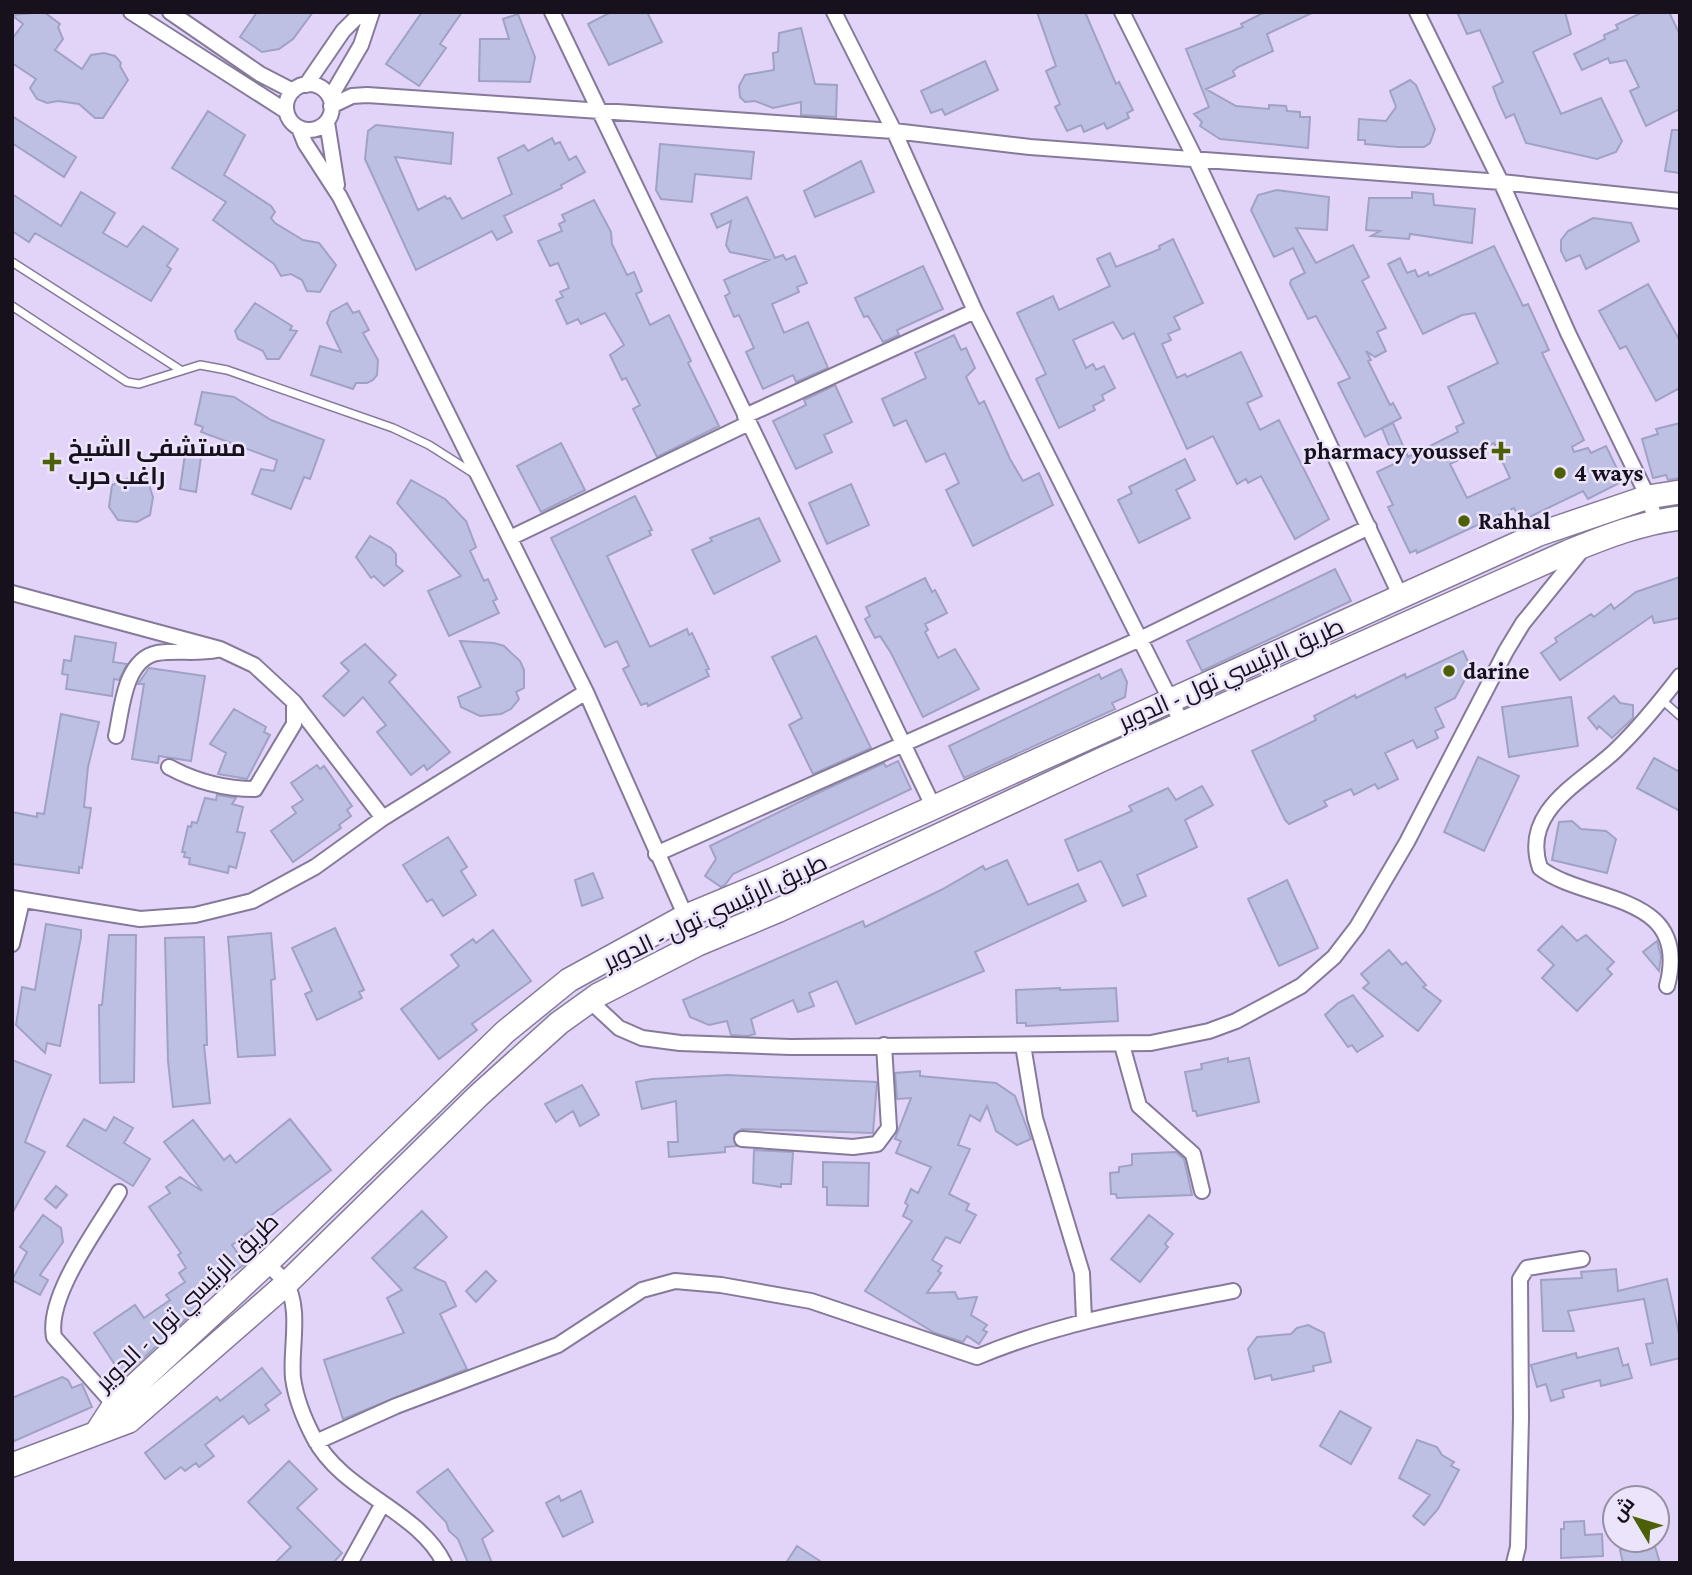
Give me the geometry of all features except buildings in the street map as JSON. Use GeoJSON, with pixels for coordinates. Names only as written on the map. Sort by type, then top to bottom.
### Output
{"type":"FeatureCollection","features":[{"type":"Feature","properties":{"kind":"main road","name":"طريق الرئيسي تول - الدوير"},"geometry":{"type":"LineString","coordinates":[[122,1413],[267,1263],[505,1032],[569,981],[684,917],[1171,701],[1400,595],[1539,534],[1648,497],[1680,492]]}},
{"type":"Feature","properties":{"kind":"main road","name":"طريق الرئيسي تول - الدوير"},"geometry":{"type":"LineString","coordinates":[[12,1465],[97,1432],[286,1284],[479,1096],[559,1023],[590,1001],[698,944],[1586,545],[1656,521],[1680,518]]}},
{"type":"Feature","properties":{"kind":"street"},"geometry":{"type":"LineString","coordinates":[[131,12],[286,111],[292,123],[299,128],[314,130],[327,122]]}},
{"type":"Feature","properties":{"kind":"street"},"geometry":{"type":"LineString","coordinates":[[170,12],[260,74],[300,88],[320,88],[330,102]]}},
{"type":"Feature","properties":{"kind":"street"},"geometry":{"type":"LineString","coordinates":[[286,111],[343,31],[362,12]]}},
{"type":"Feature","properties":{"kind":"street"},"geometry":{"type":"LineString","coordinates":[[340,197],[327,122],[330,102],[360,45],[372,12]]}},
{"type":"Feature","properties":{"kind":"street"},"geometry":{"type":"LineString","coordinates":[[552,12],[933,806]]}},
{"type":"Feature","properties":{"kind":"street"},"geometry":{"type":"LineString","coordinates":[[834,12],[894,131],[975,311],[1183,725]]}},
{"type":"Feature","properties":{"kind":"street"},"geometry":{"type":"LineString","coordinates":[[1122,12],[1195,158],[1400,595]]}},
{"type":"Feature","properties":{"kind":"street"},"geometry":{"type":"LineString","coordinates":[[1417,12],[1501,182],[1568,333],[1648,497],[1656,521]]}},
{"type":"Feature","properties":{"kind":"street"},"geometry":{"type":"LineString","coordinates":[[330,102],[352,96],[367,96],[894,131],[1031,147],[1501,182],[1680,201]]}},
{"type":"Feature","properties":{"kind":"street"},"geometry":{"type":"LineString","coordinates":[[299,128],[305,143],[340,197],[586,692],[698,944]]}},
{"type":"Feature","properties":{"kind":"street"},"geometry":{"type":"LineString","coordinates":[[510,538],[747,419],[975,311]]}},
{"type":"Feature","properties":{"kind":"street"},"geometry":{"type":"LineString","coordinates":[[656,854],[1140,639],[1368,527]]}},
{"type":"Feature","properties":{"kind":"street"},"geometry":{"type":"LineString","coordinates":[[590,1001],[619,1028],[642,1038],[680,1043],[803,1047],[1122,1045],[1183,1037],[1236,1021],[1301,986],[1334,957],[1357,927],[1382,886],[1506,651],[1523,623],[1586,545]]}},
{"type":"Feature","properties":{"kind":"street"},"geometry":{"type":"LineString","coordinates":[[12,593],[220,649],[254,665],[294,702],[383,818]]}},
{"type":"Feature","properties":{"kind":"street"},"geometry":{"type":"LineString","coordinates":[[116,736],[133,670],[142,658],[159,653],[197,654],[220,649]]}},
{"type":"Feature","properties":{"kind":"street"},"geometry":{"type":"LineString","coordinates":[[1667,986],[1675,956],[1673,940],[1661,920],[1630,900],[1554,879],[1540,868],[1535,845],[1544,821],[1565,789],[1610,756],[1662,700],[1680,676]]}},
{"type":"Feature","properties":{"kind":"street"},"geometry":{"type":"LineString","coordinates":[[12,944],[17,900],[140,919],[221,910],[251,901],[285,885],[383,818],[586,692]]}},
{"type":"Feature","properties":{"kind":"street"},"geometry":{"type":"LineString","coordinates":[[169,766],[201,781],[234,789],[255,789],[294,724],[294,702]]}},
{"type":"Feature","properties":{"kind":"street"},"geometry":{"type":"LineString","coordinates":[[742,1139],[853,1147],[877,1144],[888,1128],[884,1045]]}},
{"type":"Feature","properties":{"kind":"street"},"geometry":{"type":"LineString","coordinates":[[1023,1045],[1035,1118],[1082,1273],[1084,1320]]}},
{"type":"Feature","properties":{"kind":"street"},"geometry":{"type":"LineString","coordinates":[[1122,1045],[1139,1106],[1194,1154],[1202,1191]]}},
{"type":"Feature","properties":{"kind":"street"},"geometry":{"type":"LineString","coordinates":[[119,1192],[59,1297],[52,1324],[54,1337],[122,1413]]}},
{"type":"Feature","properties":{"kind":"street"},"geometry":{"type":"LineString","coordinates":[[1514,1563],[1518,1547],[1521,1430],[1520,1279],[1527,1268],[1582,1259]]}},
{"type":"Feature","properties":{"kind":"street"},"geometry":{"type":"LineString","coordinates":[[267,1263],[286,1284],[293,1312],[293,1378],[300,1409],[316,1442],[349,1481],[426,1538],[444,1563]]}},
{"type":"Feature","properties":{"kind":"street"},"geometry":{"type":"LineString","coordinates":[[316,1442],[396,1406],[558,1345],[642,1290],[675,1281],[811,1301],[977,1357],[1026,1336],[1084,1320],[1233,1291]]}},
{"type":"Feature","properties":{"kind":"street"},"geometry":{"type":"LineString","coordinates":[[350,1563],[382,1504]]}},
{"type":"Feature","properties":{"kind":"lane"},"geometry":{"type":"LineString","coordinates":[[12,262],[179,369]]}},
{"type":"Feature","properties":{"kind":"lane"},"geometry":{"type":"LineString","coordinates":[[12,306],[127,382],[139,384],[179,369],[200,365],[227,370],[393,428],[429,445],[479,477]]}},
{"type":"Feature","properties":{"kind":"lane"},"geometry":{"type":"LineString","coordinates":[[1662,700],[1680,716]]}},
{"type":"Feature","properties":{"kind":"place","name":"pharmacy youssef"},"geometry":{"type":"Point","coordinates":[1501,451]}},
{"type":"Feature","properties":{"kind":"place","name":"مستشفى الشيخ راغب حرب"},"geometry":{"type":"Point","coordinates":[52,462]}},
{"type":"Feature","properties":{"kind":"place","name":"4 ways"},"geometry":{"type":"Point","coordinates":[1560,473]}},
{"type":"Feature","properties":{"kind":"place","name":"Rahhal"},"geometry":{"type":"Point","coordinates":[1464,521]}},
{"type":"Feature","properties":{"kind":"place","name":"darine"},"geometry":{"type":"Point","coordinates":[1449,671]}}]}
